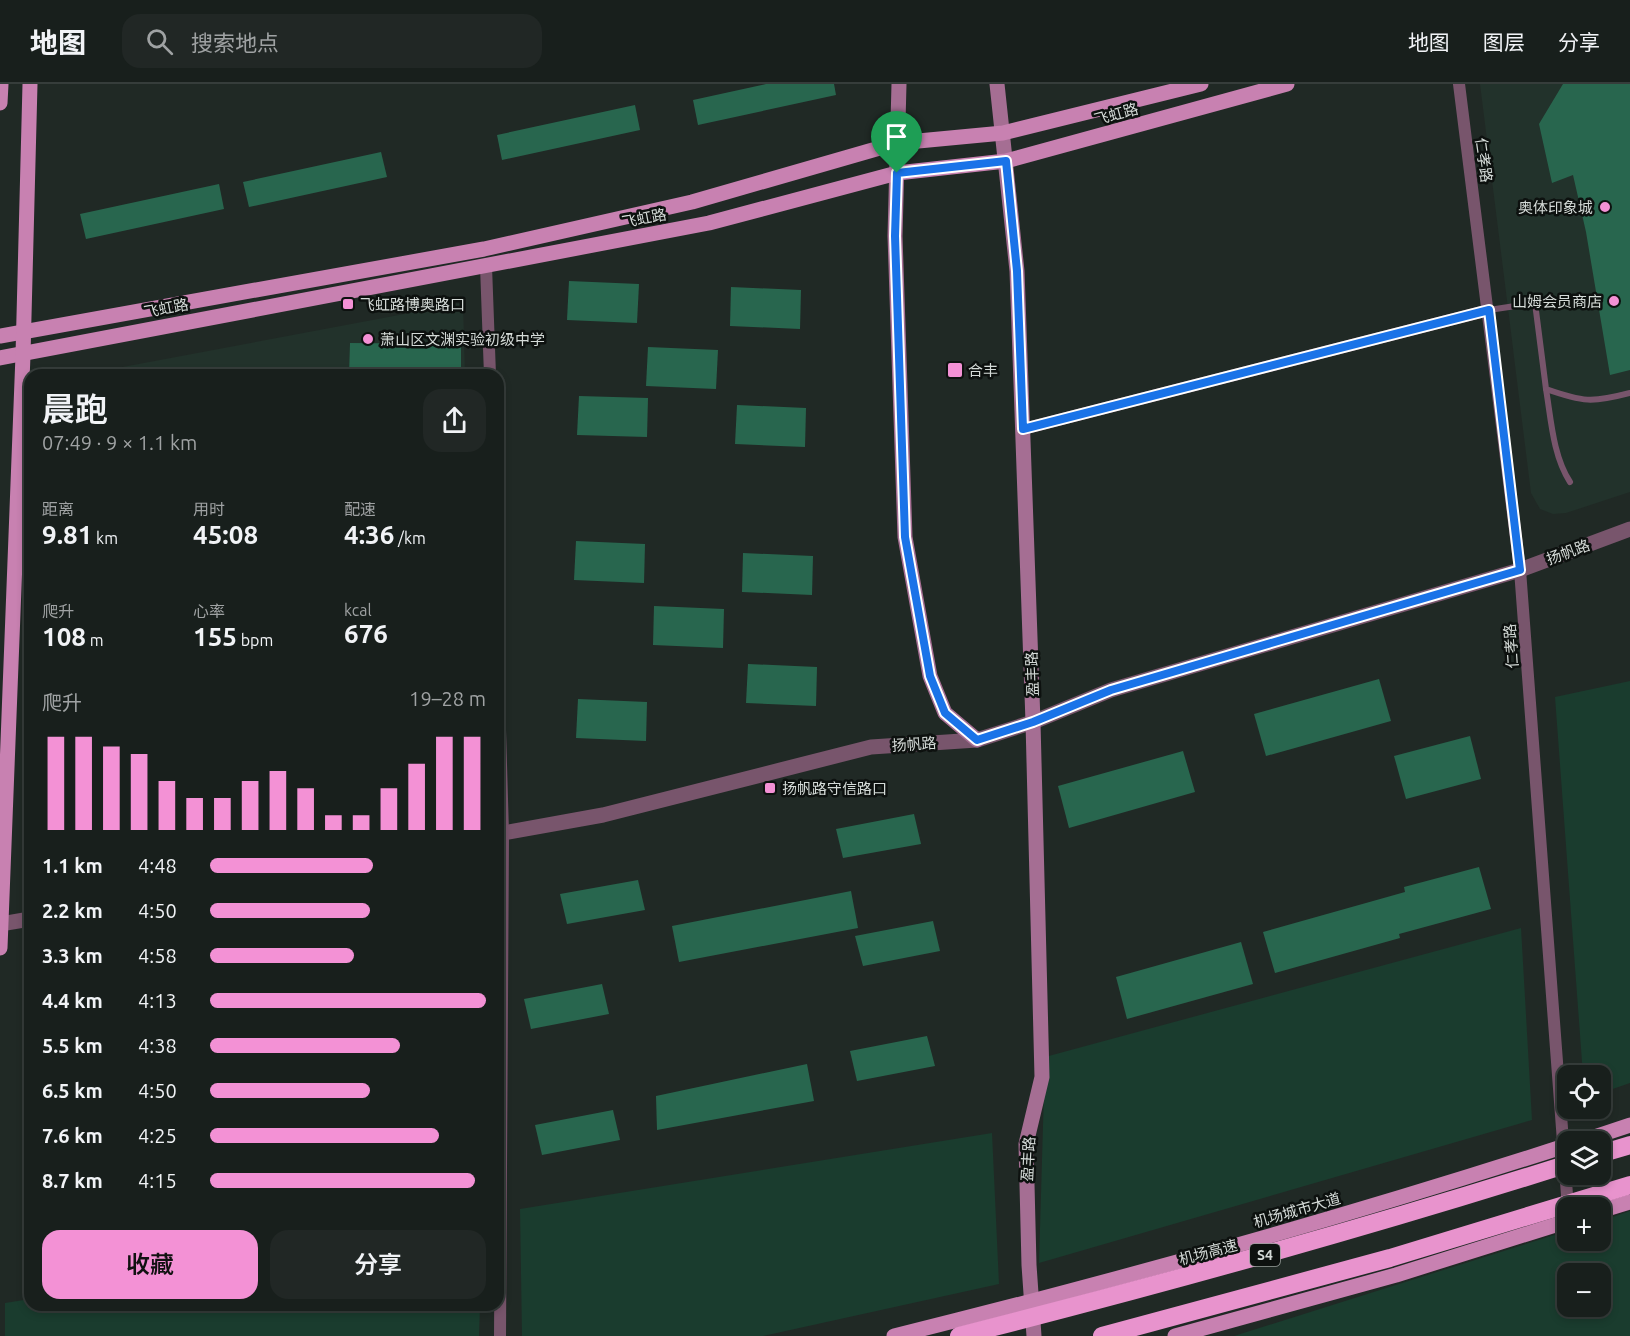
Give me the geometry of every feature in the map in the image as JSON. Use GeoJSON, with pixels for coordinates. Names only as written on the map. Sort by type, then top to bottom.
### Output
{"type":"FeatureCollection","features":[{"type":"Feature","properties":{"kind":"highway"},"geometry":{"type":"LineString","coordinates":[[1611,1151],[1630,1145]]}},
{"type":"Feature","properties":{"kind":"highway","name":"机场高速"},"geometry":{"type":"LineString","coordinates":[[959,1336],[1380,1223],[1557,1155]]}},
{"type":"Feature","properties":{"kind":"highway","name":"S4"},"geometry":{"type":"LineString","coordinates":[[1102,1336],[1390,1258],[1630,1185]]}},
{"type":"Feature","properties":{"kind":"main road"},"geometry":{"type":"LineString","coordinates":[[0,103],[1,84]]}},
{"type":"Feature","properties":{"kind":"main road"},"geometry":{"type":"LineString","coordinates":[[0,948],[23,355],[30,84]]}},
{"type":"Feature","properties":{"kind":"main road"},"geometry":{"type":"LineString","coordinates":[[899,84],[895,236],[905,537],[930,676],[945,713],[977,740]]}},
{"type":"Feature","properties":{"kind":"main road","name":"盈丰路"},"geometry":{"type":"LineString","coordinates":[[998,84],[1017,271],[1033,722],[1042,1077],[1026,1144],[1034,1336]]}},
{"type":"Feature","properties":{"kind":"main road","name":"飞虹路"},"geometry":{"type":"LineString","coordinates":[[0,336],[484,249],[692,202],[897,143],[1003,133],[1201,84]]}},
{"type":"Feature","properties":{"kind":"main road","name":"飞虹路"},"geometry":{"type":"LineString","coordinates":[[0,358],[709,224],[897,173],[1006,161],[1287,84]]}},
{"type":"Feature","properties":{"kind":"main road"},"geometry":{"type":"LineString","coordinates":[[1611,1131],[1630,1125]]}},
{"type":"Feature","properties":{"kind":"main road","name":"机场城市大道"},"geometry":{"type":"LineString","coordinates":[[894,1336],[1031,1302],[1557,1155]]}},
{"type":"Feature","properties":{"kind":"main road"},"geometry":{"type":"LineString","coordinates":[[1611,1208],[1630,1202]]}},
{"type":"Feature","properties":{"kind":"main road"},"geometry":{"type":"LineString","coordinates":[[1175,1336],[1396,1275],[1557,1224]]}},
{"type":"Feature","properties":{"kind":"main road"},"geometry":{"type":"LineString","coordinates":[[1008,1308],[1009,1336]]}},
{"type":"Feature","properties":{"kind":"street","name":"仁孝路"},"geometry":{"type":"LineString","coordinates":[[1459,84],[1520,570],[1564,1131]]}},
{"type":"Feature","properties":{"kind":"street"},"geometry":{"type":"LineString","coordinates":[[486,266],[490,369]]}},
{"type":"Feature","properties":{"kind":"street"},"geometry":{"type":"LineString","coordinates":[[1023,429],[1489,310]]}},
{"type":"Feature","properties":{"kind":"street","name":"扬帆路"},"geometry":{"type":"LineString","coordinates":[[504,833],[603,815],[871,747],[977,740],[1033,722],[1111,690],[1520,570],[1630,529]]}},
{"type":"Feature","properties":{"kind":"street"},"geometry":{"type":"LineString","coordinates":[[1,924],[24,920]]}},
{"type":"Feature","properties":{"kind":"street"},"geometry":{"type":"LineString","coordinates":[[500,1311],[500,1336]]}},
{"type":"Feature","properties":{"kind":"lane"},"geometry":{"type":"LineString","coordinates":[[1489,310],[1534,303],[1558,454],[1570,483]]}},
{"type":"Feature","properties":{"kind":"lane"},"geometry":{"type":"LineString","coordinates":[[1546,388],[1576,399],[1598,402],[1630,393]]}},
{"type":"Feature","properties":{"kind":"shaded area","name":"奥体印象城"},"geometry":{"type":"Polygon","coordinates":[[[1480,84],[1630,84],[1630,492],[1566,513],[1553,514],[1540,509],[1531,493],[1480,84]]]}},
{"type":"Feature","properties":{"kind":"shaded area","name":"萧山区文渊实验初级中学"},"geometry":{"type":"Polygon","coordinates":[[[463,303],[465,369],[112,369],[463,303]]]}},
{"type":"Feature","properties":{"kind":"green space"},"geometry":{"type":"Polygon","coordinates":[[[1630,681],[1630,1083],[1611,1090],[1611,1065],[1582,1065],[1555,697],[1630,681]]]}},
{"type":"Feature","properties":{"kind":"green space"},"geometry":{"type":"Polygon","coordinates":[[[1521,928],[1532,1120],[1039,1263],[1045,1057],[1521,928]]]}},
{"type":"Feature","properties":{"kind":"green space"},"geometry":{"type":"Polygon","coordinates":[[[992,1133],[999,1284],[763,1336],[522,1336],[520,1209],[992,1133]]]}},
{"type":"Feature","properties":{"kind":"green space"},"geometry":{"type":"Polygon","coordinates":[[[1630,1211],[1630,1336],[1234,1336],[1557,1234],[1557,1251],[1611,1251],[1611,1218],[1630,1211]]]}},
{"type":"Feature","properties":{"kind":"green space"},"geometry":{"type":"Polygon","coordinates":[[[24,1300],[24,1311],[480,1311],[479,1336],[5,1336],[5,1303],[24,1300]]]}},
{"type":"Feature","properties":{"kind":"building"},"geometry":{"type":"Polygon","coordinates":[[[766,84],[834,84],[836,95],[698,125],[693,100],[766,84]]]}},
{"type":"Feature","properties":{"kind":"building","name":"奥体印象城"},"geometry":{"type":"Polygon","coordinates":[[[1563,84],[1630,84],[1630,370],[1610,375],[1586,232],[1573,175],[1552,183],[1539,124],[1563,84]]]}},
{"type":"Feature","properties":{"kind":"building"},"geometry":{"type":"Polygon","coordinates":[[[635,105],[640,130],[502,160],[497,135],[635,105]]]}},
{"type":"Feature","properties":{"kind":"building"},"geometry":{"type":"Polygon","coordinates":[[[381,152],[387,177],[249,207],[243,182],[381,152]]]}},
{"type":"Feature","properties":{"kind":"building"},"geometry":{"type":"Polygon","coordinates":[[[219,184],[224,209],[86,239],[80,214],[219,184]]]}},
{"type":"Feature","properties":{"kind":"building"},"geometry":{"type":"Polygon","coordinates":[[[569,281],[639,284],[637,323],[567,320],[569,281]]]}},
{"type":"Feature","properties":{"kind":"building"},"geometry":{"type":"Polygon","coordinates":[[[731,287],[801,290],[800,329],[730,326],[731,287]]]}},
{"type":"Feature","properties":{"kind":"building"},"geometry":{"type":"Polygon","coordinates":[[[350,343],[461,344],[461,369],[349,369],[350,343]]]}},
{"type":"Feature","properties":{"kind":"building"},"geometry":{"type":"Polygon","coordinates":[[[648,347],[718,350],[716,389],[646,386],[648,347]]]}},
{"type":"Feature","properties":{"kind":"building"},"geometry":{"type":"Polygon","coordinates":[[[579,396],[648,398],[647,437],[577,435],[579,396]]]}},
{"type":"Feature","properties":{"kind":"building"},"geometry":{"type":"Polygon","coordinates":[[[737,405],[806,408],[805,447],[735,444],[737,405]]]}},
{"type":"Feature","properties":{"kind":"building"},"geometry":{"type":"Polygon","coordinates":[[[576,541],[645,544],[644,583],[574,580],[576,541]]]}},
{"type":"Feature","properties":{"kind":"building"},"geometry":{"type":"Polygon","coordinates":[[[743,553],[813,556],[812,595],[742,592],[743,553]]]}},
{"type":"Feature","properties":{"kind":"building"},"geometry":{"type":"Polygon","coordinates":[[[654,606],[724,609],[723,648],[653,645],[654,606]]]}},
{"type":"Feature","properties":{"kind":"building"},"geometry":{"type":"Polygon","coordinates":[[[748,664],[817,667],[816,706],[746,703],[748,664]]]}},
{"type":"Feature","properties":{"kind":"building"},"geometry":{"type":"Polygon","coordinates":[[[1379,679],[1391,721],[1266,756],[1254,714],[1379,679]]]}},
{"type":"Feature","properties":{"kind":"building"},"geometry":{"type":"Polygon","coordinates":[[[578,699],[647,702],[646,741],[576,738],[578,699]]]}},
{"type":"Feature","properties":{"kind":"building"},"geometry":{"type":"Polygon","coordinates":[[[1470,736],[1481,779],[1406,799],[1394,756],[1470,736]]]}},
{"type":"Feature","properties":{"kind":"building"},"geometry":{"type":"Polygon","coordinates":[[[1183,751],[1195,792],[1069,828],[1058,786],[1183,751]]]}},
{"type":"Feature","properties":{"kind":"building"},"geometry":{"type":"Polygon","coordinates":[[[914,814],[921,844],[843,858],[836,829],[914,814]]]}},
{"type":"Feature","properties":{"kind":"building"},"geometry":{"type":"Polygon","coordinates":[[[1479,867],[1491,909],[1399,934],[1400,938],[1275,973],[1263,932],[1405,892],[1404,887],[1479,867]]]}},
{"type":"Feature","properties":{"kind":"building"},"geometry":{"type":"Polygon","coordinates":[[[638,880],[645,910],[567,924],[560,894],[638,880]]]}},
{"type":"Feature","properties":{"kind":"building"},"geometry":{"type":"Polygon","coordinates":[[[851,891],[858,928],[679,962],[672,926],[851,891]]]}},
{"type":"Feature","properties":{"kind":"building"},"geometry":{"type":"Polygon","coordinates":[[[933,921],[940,951],[863,966],[855,936],[933,921]]]}},
{"type":"Feature","properties":{"kind":"building"},"geometry":{"type":"Polygon","coordinates":[[[1241,942],[1253,984],[1127,1019],[1116,977],[1241,942]]]}},
{"type":"Feature","properties":{"kind":"building"},"geometry":{"type":"Polygon","coordinates":[[[602,984],[609,1014],[531,1029],[524,999],[602,984]]]}},
{"type":"Feature","properties":{"kind":"building"},"geometry":{"type":"Polygon","coordinates":[[[927,1036],[935,1066],[857,1081],[850,1051],[927,1036]]]}},
{"type":"Feature","properties":{"kind":"building"},"geometry":{"type":"Polygon","coordinates":[[[807,1064],[814,1101],[657,1130],[656,1096],[807,1064]]]}},
{"type":"Feature","properties":{"kind":"building"},"geometry":{"type":"Polygon","coordinates":[[[613,1110],[620,1140],[542,1155],[535,1125],[613,1110]]]}},
{"type":"Feature","properties":{"kind":"place","name":"奥体印象城"},"geometry":{"type":"Point","coordinates":[1605,207]}},
{"type":"Feature","properties":{"kind":"place","name":"山姆会员商店"},"geometry":{"type":"Point","coordinates":[1614,301]}},
{"type":"Feature","properties":{"kind":"place","name":"飞虹路博奥路口"},"geometry":{"type":"Point","coordinates":[348,304]}},
{"type":"Feature","properties":{"kind":"place","name":"萧山区文渊实验初级中学"},"geometry":{"type":"Point","coordinates":[368,339]}},
{"type":"Feature","properties":{"kind":"place","name":"合丰"},"geometry":{"type":"Point","coordinates":[955,370]}},
{"type":"Feature","properties":{"kind":"place","name":"扬帆路守信路口"},"geometry":{"type":"Point","coordinates":[770,788]}},
{"type":"Feature","properties":{"kind":"route"},"geometry":{"type":"LineString","coordinates":[[1006,161],[1017,271],[1023,429],[1489,310],[1520,570],[1111,690],[1033,722],[977,740],[945,713],[930,676],[905,537],[895,236],[897,173],[1006,161]]}}]}
